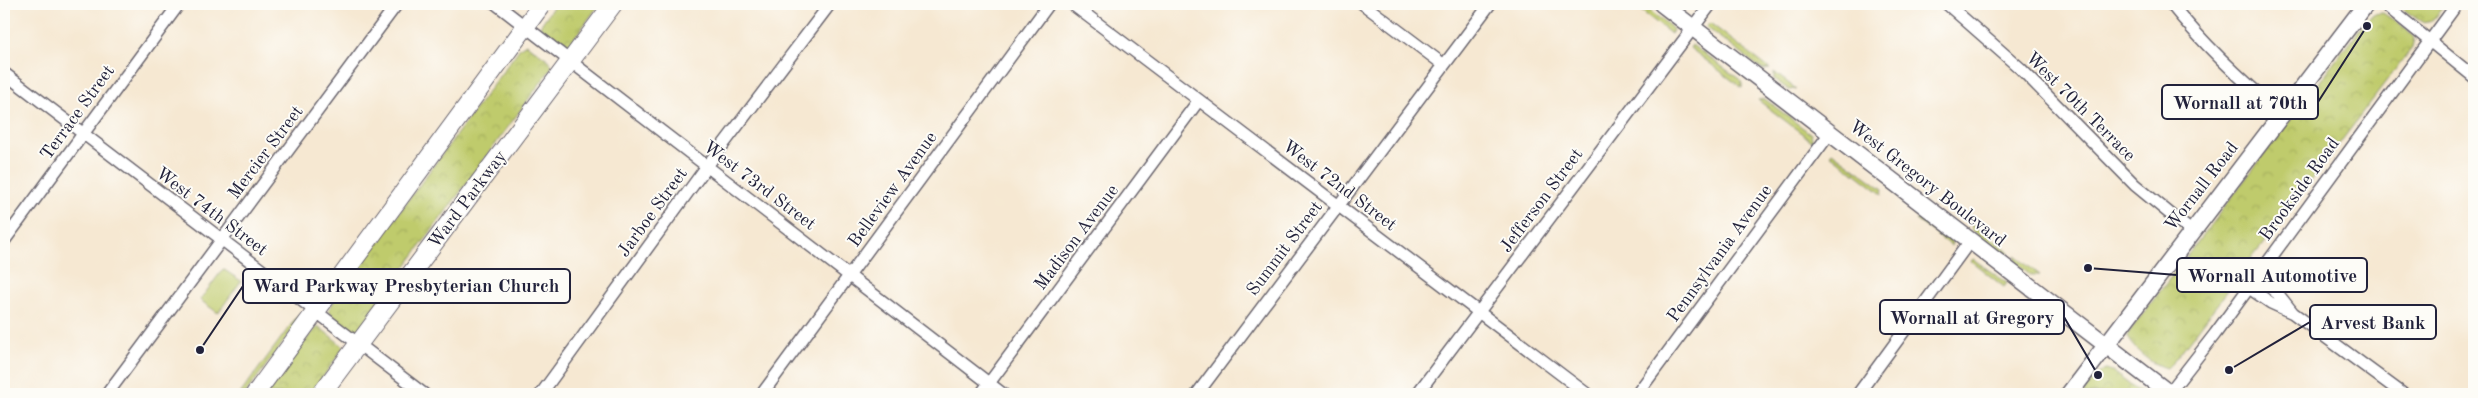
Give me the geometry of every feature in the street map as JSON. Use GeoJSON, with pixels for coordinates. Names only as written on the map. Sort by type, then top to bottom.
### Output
{"type":"FeatureCollection","features":[{"type":"Feature","properties":{"kind":"main road"},"geometry":{"type":"LineString","coordinates":[[255,394],[542,4]]}},
{"type":"Feature","properties":{"kind":"main road","name":"Ward Parkway"},"geometry":{"type":"LineString","coordinates":[[321,394],[613,4]]}},
{"type":"Feature","properties":{"kind":"main road","name":"West Gregory Boulevard"},"geometry":{"type":"LineString","coordinates":[[1662,4],[2169,394]]}},
{"type":"Feature","properties":{"kind":"main road","name":"Wornall Road"},"geometry":{"type":"LineString","coordinates":[[2069,394],[2191,231],[2366,4]]}},
{"type":"Feature","properties":{"kind":"street","name":"Terrace Street"},"geometry":{"type":"LineString","coordinates":[[4,241],[179,4]]}},
{"type":"Feature","properties":{"kind":"street","name":"Mercier Street"},"geometry":{"type":"LineString","coordinates":[[107,394],[397,4]]}},
{"type":"Feature","properties":{"kind":"street","name":"West 73rd Street"},"geometry":{"type":"LineString","coordinates":[[496,4],[1003,394]]}},
{"type":"Feature","properties":{"kind":"street","name":"Jarboe Street"},"geometry":{"type":"LineString","coordinates":[[541,394],[707,166],[830,4]]}},
{"type":"Feature","properties":{"kind":"street","name":"Belleview Avenue"},"geometry":{"type":"LineString","coordinates":[[762,394],[1049,4]]}},
{"type":"Feature","properties":{"kind":"street","name":"West 72nd Street"},"geometry":{"type":"LineString","coordinates":[[1072,4],[1587,394]]}},
{"type":"Feature","properties":{"kind":"street"},"geometry":{"type":"LineString","coordinates":[[1362,4],[1444,65]]}},
{"type":"Feature","properties":{"kind":"street","name":"Summit Street"},"geometry":{"type":"LineString","coordinates":[[1197,394],[1490,4]]}},
{"type":"Feature","properties":{"kind":"street","name":"Jefferson Street"},"geometry":{"type":"LineString","coordinates":[[1418,394],[1711,4]]}},
{"type":"Feature","properties":{"kind":"street","name":"West 70th Terrace"},"geometry":{"type":"LineString","coordinates":[[1947,4],[2021,69],[2135,185],[2191,231]]}},
{"type":"Feature","properties":{"kind":"street"},"geometry":{"type":"LineString","coordinates":[[2171,4],[2200,40],[2225,65],[2282,114]]}},
{"type":"Feature","properties":{"kind":"street"},"geometry":{"type":"LineString","coordinates":[[2384,4],[2474,77]]}},
{"type":"Feature","properties":{"kind":"street","name":"Brookside Road"},"geometry":{"type":"LineString","coordinates":[[2169,394],[2249,288],[2429,39],[2457,4]]}},
{"type":"Feature","properties":{"kind":"street","name":"West 74th Street"},"geometry":{"type":"LineString","coordinates":[[4,74],[424,394]]}},
{"type":"Feature","properties":{"kind":"street","name":"Madison Avenue"},"geometry":{"type":"LineString","coordinates":[[980,394],[1199,100]]}},
{"type":"Feature","properties":{"kind":"street","name":"Pennsylvania Avenue"},"geometry":{"type":"LineString","coordinates":[[1637,394],[1830,133]]}},
{"type":"Feature","properties":{"kind":"street"},"geometry":{"type":"LineString","coordinates":[[1858,394],[1970,241]]}},
{"type":"Feature","properties":{"kind":"street"},"geometry":{"type":"LineString","coordinates":[[2257,277],[2278,294],[2294,313],[2403,394]]}},
{"type":"Feature","properties":{"kind":"street"},"geometry":{"type":"LineString","coordinates":[[2249,288],[2271,304],[2294,313]]}},
{"type":"Feature","properties":{"kind":"green space"},"geometry":{"type":"Polygon","coordinates":[[[555,4],[600,4],[566,46],[540,26],[555,4]]]}},
{"type":"Feature","properties":{"kind":"green space"},"geometry":{"type":"Polygon","coordinates":[[[2395,4],[2447,4],[2433,20],[2422,22],[2395,4]]]}},
{"type":"Feature","properties":{"kind":"green space"},"geometry":{"type":"Polygon","coordinates":[[[1642,5],[1670,26],[1673,30],[1671,34],[1639,9],[1642,5]]]}},
{"type":"Feature","properties":{"kind":"green space"},"geometry":{"type":"Polygon","coordinates":[[[2383,13],[2407,29],[2414,38],[2412,48],[2174,361],[2167,368],[2156,364],[2139,352],[2130,342],[2127,337],[2129,332],[2365,22],[2373,14],[2383,13]]]}},
{"type":"Feature","properties":{"kind":"green space"},"geometry":{"type":"Polygon","coordinates":[[[1710,23],[1770,69],[1763,70],[1706,27],[1710,23]]]}},
{"type":"Feature","properties":{"kind":"green space"},"geometry":{"type":"Polygon","coordinates":[[[526,44],[549,60],[552,66],[550,70],[360,328],[356,331],[345,326],[329,310],[332,304],[520,48],[526,44]]]}},
{"type":"Feature","properties":{"kind":"green space"},"geometry":{"type":"Polygon","coordinates":[[[1692,45],[1742,81],[1742,88],[1690,48],[1692,45]]]}},
{"type":"Feature","properties":{"kind":"green space"},"geometry":{"type":"Polygon","coordinates":[[[1774,72],[1796,89],[1789,90],[1774,79],[1774,72]]]}},
{"type":"Feature","properties":{"kind":"green space"},"geometry":{"type":"Polygon","coordinates":[[[1765,99],[1811,134],[1813,142],[1758,100],[1765,99]]]}},
{"type":"Feature","properties":{"kind":"green space"},"geometry":{"type":"Polygon","coordinates":[[[1832,152],[1883,189],[1882,194],[1830,154],[1832,152]]]}},
{"type":"Feature","properties":{"kind":"green space"},"geometry":{"type":"Polygon","coordinates":[[[1922,218],[1952,241],[1951,246],[1916,220],[1922,218]]]}},
{"type":"Feature","properties":{"kind":"green space"},"geometry":{"type":"Polygon","coordinates":[[[1972,223],[2010,252],[2004,254],[1972,230],[1972,223]]]}},
{"type":"Feature","properties":{"kind":"green space"},"geometry":{"type":"Polygon","coordinates":[[[2015,256],[2040,275],[2030,275],[2016,263],[2015,256]]]}},
{"type":"Feature","properties":{"kind":"green space"},"geometry":{"type":"Polygon","coordinates":[[[1973,259],[2007,283],[2004,287],[1971,261],[1973,259]]]}},
{"type":"Feature","properties":{"kind":"green space"},"geometry":{"type":"Polygon","coordinates":[[[223,269],[241,281],[218,313],[200,300],[223,269]]]}},
{"type":"Feature","properties":{"kind":"green space"},"geometry":{"type":"Polygon","coordinates":[[[298,315],[302,317],[245,394],[240,394],[298,315]]]}},
{"type":"Feature","properties":{"kind":"green space"},"geometry":{"type":"Polygon","coordinates":[[[318,326],[344,347],[311,394],[266,394],[313,331],[318,326]]]}},
{"type":"Feature","properties":{"kind":"green space"},"geometry":{"type":"Polygon","coordinates":[[[2106,370],[2114,373],[2142,394],[2082,394],[2099,372],[2106,370]]]}},
{"type":"Feature","properties":{"kind":"place","name":"Wornall at 70th"},"geometry":{"type":"Point","coordinates":[2367,26]}},
{"type":"Feature","properties":{"kind":"place","name":"Wornall Automotive"},"geometry":{"type":"Point","coordinates":[2088,268]}},
{"type":"Feature","properties":{"kind":"place","name":"Ward Parkway Presbyterian Church"},"geometry":{"type":"Point","coordinates":[200,350]}},
{"type":"Feature","properties":{"kind":"place","name":"Arvest Bank"},"geometry":{"type":"Point","coordinates":[2229,370]}},
{"type":"Feature","properties":{"kind":"place","name":"Wornall at Gregory"},"geometry":{"type":"Point","coordinates":[2098,375]}}]}
